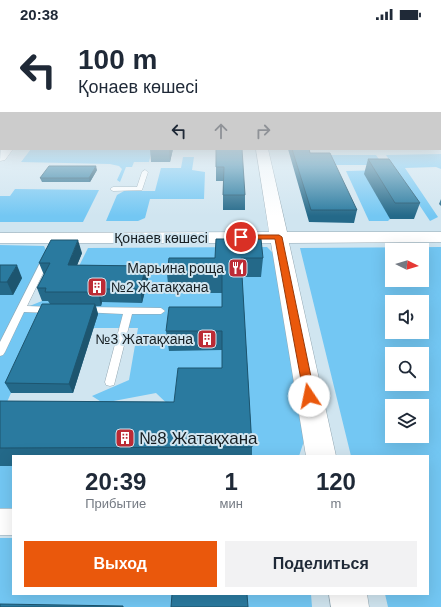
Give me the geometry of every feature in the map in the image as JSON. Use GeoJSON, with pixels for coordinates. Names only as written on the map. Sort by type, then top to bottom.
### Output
{"type":"FeatureCollection","features":[{"type":"Feature","properties":{"kind":"street"},"geometry":{"type":"LineString","coordinates":[[265,162],[321,455]]}},
{"type":"Feature","properties":{"kind":"street","name":"Қонаев көшесі"},"geometry":{"type":"LineString","coordinates":[[0,238],[52,246],[279,237],[441,237]]}},
{"type":"Feature","properties":{"kind":"street"},"geometry":{"type":"LineString","coordinates":[[0,522],[12,522]]}},
{"type":"Feature","properties":{"kind":"street"},"geometry":{"type":"LineString","coordinates":[[348,595],[350,607]]}},
{"type":"Feature","properties":{"kind":"lane"},"geometry":{"type":"LineString","coordinates":[[113,189],[140,189],[145,172]]}},
{"type":"Feature","properties":{"kind":"lane"},"geometry":{"type":"LineString","coordinates":[[0,352],[52,246]]}},
{"type":"Feature","properties":{"kind":"lane"},"geometry":{"type":"LineString","coordinates":[[21,309],[59,310]]}},
{"type":"Feature","properties":{"kind":"lane"},"geometry":{"type":"LineString","coordinates":[[75,310],[161,311]]}},
{"type":"Feature","properties":{"kind":"lane"},"geometry":{"type":"LineString","coordinates":[[110,382],[128,310]]}},
{"type":"Feature","properties":{"kind":"shaded area"},"geometry":{"type":"Polygon","coordinates":[[[22,162],[134,162],[132,167],[126,167],[120,182],[117,180],[122,169],[119,166],[110,164],[22,162]]]}},
{"type":"Feature","properties":{"kind":"shaded area"},"geometry":{"type":"Polygon","coordinates":[[[182,162],[193,162],[192,170],[205,172],[204,199],[150,199],[145,218],[138,221],[106,221],[117,195],[124,191],[155,191],[161,168],[181,168],[182,162]]]}},
{"type":"Feature","properties":{"kind":"shaded area"},"geometry":{"type":"Polygon","coordinates":[[[325,162],[381,162],[383,165],[329,165],[325,162]]]}},
{"type":"Feature","properties":{"kind":"shaded area"},"geometry":{"type":"Polygon","coordinates":[[[391,162],[441,162],[441,169],[436,167],[405,168],[438,217],[430,221],[391,162]]]}},
{"type":"Feature","properties":{"kind":"shaded area"},"geometry":{"type":"Polygon","coordinates":[[[383,170],[390,219],[388,221],[369,221],[346,171],[383,170]]]}},
{"type":"Feature","properties":{"kind":"shaded area"},"geometry":{"type":"Polygon","coordinates":[[[15,189],[99,190],[83,222],[0,222],[0,196],[10,196],[15,189]]]}},
{"type":"Feature","properties":{"kind":"shaded area"},"geometry":{"type":"Polygon","coordinates":[[[0,245],[44,246],[48,254],[22,309],[42,301],[142,302],[73,278],[88,248],[267,247],[276,256],[307,432],[299,455],[250,455],[240,277],[260,259],[169,293],[222,293],[222,387],[177,413],[156,393],[103,403],[92,396],[129,380],[138,328],[93,328],[11,393],[0,418],[0,245]]]}},
{"type":"Feature","properties":{"kind":"shaded area"},"geometry":{"type":"Polygon","coordinates":[[[385,247],[385,287],[429,287],[429,247],[441,247],[441,607],[388,607],[385,595],[429,595],[429,455],[351,455],[300,248],[385,247]]]}},
{"type":"Feature","properties":{"kind":"shaded area"},"geometry":{"type":"Polygon","coordinates":[[[0,466],[12,466],[12,508],[0,508],[0,466]]]}},
{"type":"Feature","properties":{"kind":"shaded area"},"geometry":{"type":"Polygon","coordinates":[[[0,538],[12,538],[12,595],[311,595],[312,607],[0,607],[0,538]]]}},
{"type":"Feature","properties":{"kind":"building"},"geometry":{"type":"Polygon","coordinates":[[[216,162],[243,162],[245,195],[223,195],[224,167],[216,167],[216,162]]]}},
{"type":"Feature","properties":{"kind":"building"},"geometry":{"type":"Polygon","coordinates":[[[296,162],[334,162],[357,210],[311,210],[296,162]]]}},
{"type":"Feature","properties":{"kind":"building"},"geometry":{"type":"Polygon","coordinates":[[[370,162],[391,162],[420,203],[395,203],[370,162]]]}},
{"type":"Feature","properties":{"kind":"building"},"geometry":{"type":"Polygon","coordinates":[[[49,166],[96,166],[89,178],[40,178],[49,166]]]}},
{"type":"Feature","properties":{"kind":"building"},"geometry":{"type":"Polygon","coordinates":[[[216,239],[261,239],[263,258],[241,258],[252,447],[0,448],[0,401],[174,402],[178,368],[222,368],[222,331],[166,331],[169,307],[222,307],[222,273],[167,274],[169,258],[215,258],[216,239]]]}},
{"type":"Feature","properties":{"kind":"building"},"geometry":{"type":"Polygon","coordinates":[[[51,240],[78,240],[68,265],[146,266],[140,289],[99,289],[98,292],[45,292],[46,288],[37,288],[50,263],[39,263],[51,240]]]}},
{"type":"Feature","properties":{"kind":"building"},"geometry":{"type":"Polygon","coordinates":[[[0,265],[17,265],[7,282],[0,282],[0,265]]]}},
{"type":"Feature","properties":{"kind":"building"},"geometry":{"type":"Polygon","coordinates":[[[42,304],[95,304],[69,384],[5,383],[42,304]]]}},
{"type":"Feature","properties":{"kind":"building"},"geometry":{"type":"Polygon","coordinates":[[[172,595],[247,595],[248,607],[171,607],[172,595]]]}},
{"type":"Feature","properties":{"kind":"building"},"geometry":{"type":"Polygon","coordinates":[[[0,604],[123,606],[123,607],[0,607],[0,604]]]}},
{"type":"Feature","properties":{"kind":"place","name":"Марьина роща"},"geometry":{"type":"Point","coordinates":[238,268]}},
{"type":"Feature","properties":{"kind":"place","name":"№2 Жатақхана"},"geometry":{"type":"Point","coordinates":[97,287]}},
{"type":"Feature","properties":{"kind":"place","name":"№3 Жатақхана"},"geometry":{"type":"Point","coordinates":[207,339]}},
{"type":"Feature","properties":{"kind":"place","name":"№8 Жатақхана"},"geometry":{"type":"Point","coordinates":[125,438]}},
{"type":"Feature","properties":{"kind":"route"},"geometry":{"type":"LineString","coordinates":[[241,237],[279,237],[309,396]]}}]}
